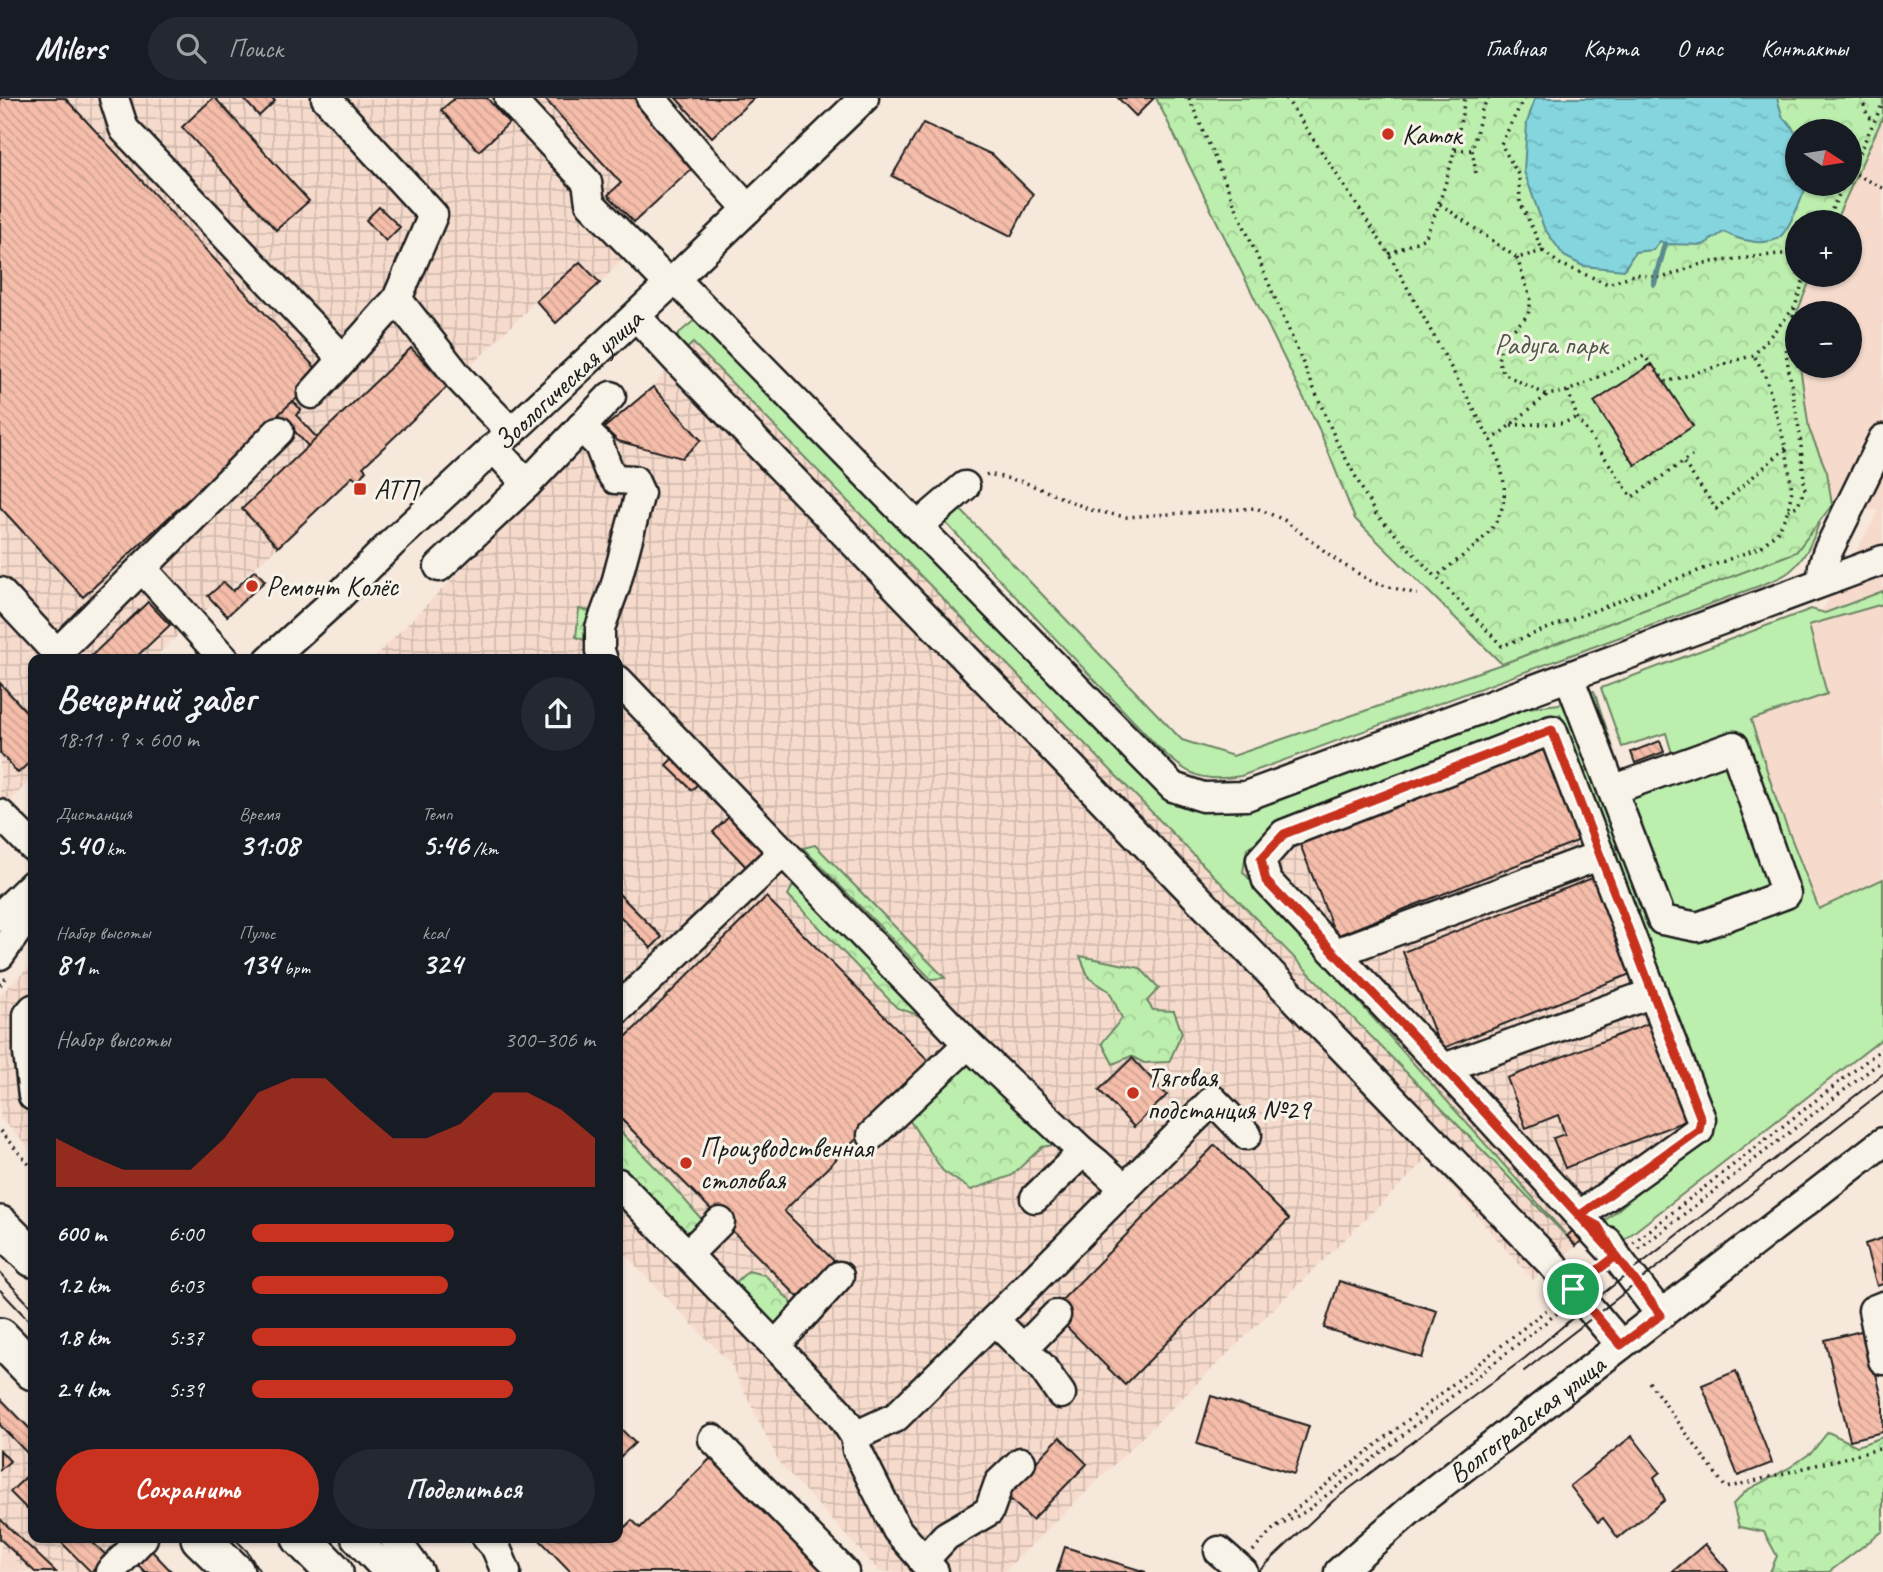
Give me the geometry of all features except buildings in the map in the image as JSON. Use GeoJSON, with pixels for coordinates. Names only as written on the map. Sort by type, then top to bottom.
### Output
{"type":"FeatureCollection","features":[{"type":"Feature","properties":{"kind":"main road"},"geometry":{"type":"LineString","coordinates":[[0,1336],[28,1366]]}},
{"type":"Feature","properties":{"kind":"main road"},"geometry":{"type":"LineString","coordinates":[[205,1543],[235,1572]]}},
{"type":"Feature","properties":{"kind":"main road"},"geometry":{"type":"LineString","coordinates":[[306,1543],[334,1572]]}},
{"type":"Feature","properties":{"kind":"street"},"geometry":{"type":"LineString","coordinates":[[114,98],[124,129],[343,359]]}},
{"type":"Feature","properties":{"kind":"street"},"geometry":{"type":"LineString","coordinates":[[312,394],[397,299],[433,215],[326,98]]}},
{"type":"Feature","properties":{"kind":"street"},"geometry":{"type":"LineString","coordinates":[[509,98],[587,182],[590,203],[920,528],[1173,787],[1203,797],[1246,796],[1883,560]]}},
{"type":"Feature","properties":{"kind":"street"},"geometry":{"type":"LineString","coordinates":[[651,98],[748,209]]}},
{"type":"Feature","properties":{"kind":"street","name":"Зоологическая улица"},"geometry":{"type":"LineString","coordinates":[[275,654],[864,98]]}},
{"type":"Feature","properties":{"kind":"street"},"geometry":{"type":"LineString","coordinates":[[397,299],[459,378],[502,440],[502,457],[527,484]]}},
{"type":"Feature","properties":{"kind":"street"},"geometry":{"type":"LineString","coordinates":[[636,316],[1552,1264],[1621,1345]]}},
{"type":"Feature","properties":{"kind":"street"},"geometry":{"type":"LineString","coordinates":[[439,567],[527,484],[611,396]]}},
{"type":"Feature","properties":{"kind":"street"},"geometry":{"type":"LineString","coordinates":[[581,427],[599,445],[615,479],[634,480],[640,493],[615,587],[600,628],[601,654]]}},
{"type":"Feature","properties":{"kind":"street"},"geometry":{"type":"LineString","coordinates":[[0,592],[57,653],[279,431]]}},
{"type":"Feature","properties":{"kind":"street"},"geometry":{"type":"LineString","coordinates":[[1822,582],[1827,553],[1883,439]]}},
{"type":"Feature","properties":{"kind":"street"},"geometry":{"type":"LineString","coordinates":[[920,528],[965,486]]}},
{"type":"Feature","properties":{"kind":"street"},"geometry":{"type":"LineString","coordinates":[[142,568],[220,654]]}},
{"type":"Feature","properties":{"kind":"street"},"geometry":{"type":"LineString","coordinates":[[1569,677],[1612,790],[1662,920],[1698,927],[1786,894],[1734,746],[1612,790]]}},
{"type":"Feature","properties":{"kind":"street"},"geometry":{"type":"LineString","coordinates":[[623,685],[968,1044],[1125,1189]]}},
{"type":"Feature","properties":{"kind":"street"},"geometry":{"type":"LineString","coordinates":[[1579,1216],[1699,1130],[1701,1119],[1552,730],[1284,834],[1261,859],[1266,881],[1444,1068],[1579,1216],[1598,1226],[1616,1256],[1661,1315]]}},
{"type":"Feature","properties":{"kind":"street"},"geometry":{"type":"LineString","coordinates":[[4,826],[28,843]]}},
{"type":"Feature","properties":{"kind":"street"},"geometry":{"type":"LineString","coordinates":[[623,1004],[783,852]]}},
{"type":"Feature","properties":{"kind":"street"},"geometry":{"type":"LineString","coordinates":[[1336,953],[1601,855]]}},
{"type":"Feature","properties":{"kind":"street"},"geometry":{"type":"LineString","coordinates":[[1,906],[12,881],[28,875]]}},
{"type":"Feature","properties":{"kind":"street"},"geometry":{"type":"LineString","coordinates":[[1,906],[28,887]]}},
{"type":"Feature","properties":{"kind":"street"},"geometry":{"type":"LineString","coordinates":[[0,955],[28,915]]}},
{"type":"Feature","properties":{"kind":"street"},"geometry":{"type":"LineString","coordinates":[[1444,1068],[1653,993]]}},
{"type":"Feature","properties":{"kind":"street"},"geometry":{"type":"LineString","coordinates":[[872,1135],[968,1044]]}},
{"type":"Feature","properties":{"kind":"street"},"geometry":{"type":"LineString","coordinates":[[855,1436],[896,1417],[1213,1100],[1247,1135]]}},
{"type":"Feature","properties":{"kind":"street","name":"Волгоградская улица"},"geometry":{"type":"LineString","coordinates":[[1339,1572],[1424,1498],[1883,1142]]}},
{"type":"Feature","properties":{"kind":"street"},"geometry":{"type":"LineString","coordinates":[[1035,1198],[1083,1152]]}},
{"type":"Feature","properties":{"kind":"street"},"geometry":{"type":"LineString","coordinates":[[623,1187],[839,1412],[855,1436],[857,1450],[897,1530],[929,1566],[946,1536],[989,1511],[999,1483],[1021,1462]]}},
{"type":"Feature","properties":{"kind":"street"},"geometry":{"type":"LineString","coordinates":[[688,1254],[720,1222]]}},
{"type":"Feature","properties":{"kind":"street"},"geometry":{"type":"LineString","coordinates":[[776,1345],[839,1276]]}},
{"type":"Feature","properties":{"kind":"street"},"geometry":{"type":"LineString","coordinates":[[1883,1306],[1873,1310],[1883,1360]]}},
{"type":"Feature","properties":{"kind":"street"},"geometry":{"type":"LineString","coordinates":[[1024,1348],[1055,1315]]}},
{"type":"Feature","properties":{"kind":"street"},"geometry":{"type":"LineString","coordinates":[[995,1320],[1042,1367],[1061,1394]]}},
{"type":"Feature","properties":{"kind":"street"},"geometry":{"type":"LineString","coordinates":[[713,1439],[844,1572]]}},
{"type":"Feature","properties":{"kind":"street"},"geometry":{"type":"LineString","coordinates":[[110,1572],[139,1543]]}},
{"type":"Feature","properties":{"kind":"street"},"geometry":{"type":"LineString","coordinates":[[361,1543],[388,1572]]}},
{"type":"Feature","properties":{"kind":"street"},"geometry":{"type":"LineString","coordinates":[[398,1543],[419,1572]]}},
{"type":"Feature","properties":{"kind":"street"},"geometry":{"type":"LineString","coordinates":[[492,1543],[506,1572]]}},
{"type":"Feature","properties":{"kind":"path"},"geometry":{"type":"LineString","coordinates":[[1189,98],[1335,440],[1375,513],[1502,646],[1761,547],[1779,530],[1788,510],[1792,490],[1786,448],[1765,375],[1754,355]]}},
{"type":"Feature","properties":{"kind":"path"},"geometry":{"type":"LineString","coordinates":[[1286,98],[1389,254],[1491,441],[1503,474],[1504,505],[1490,533],[1436,577]]}},
{"type":"Feature","properties":{"kind":"path"},"geometry":{"type":"LineString","coordinates":[[1389,254],[1425,238],[1440,204],[1455,150],[1465,98]]}},
{"type":"Feature","properties":{"kind":"path"},"geometry":{"type":"LineString","coordinates":[[1476,173],[1472,149],[1482,110],[1488,98]]}},
{"type":"Feature","properties":{"kind":"path"},"geometry":{"type":"LineString","coordinates":[[1524,98],[1501,144],[1519,176],[1520,202],[1543,251],[1560,264],[1608,284],[1636,274],[1662,278],[1704,263],[1785,254]]}},
{"type":"Feature","properties":{"kind":"path"},"geometry":{"type":"LineString","coordinates":[[1862,98],[1867,115],[1874,121]]}},
{"type":"Feature","properties":{"kind":"path"},"geometry":{"type":"LineString","coordinates":[[1862,146],[1883,103]]}},
{"type":"Feature","properties":{"kind":"path"},"geometry":{"type":"LineString","coordinates":[[1455,150],[1472,149]]}},
{"type":"Feature","properties":{"kind":"path"},"geometry":{"type":"LineString","coordinates":[[1862,178],[1883,188]]}},
{"type":"Feature","properties":{"kind":"path"},"geometry":{"type":"LineString","coordinates":[[1440,204],[1517,258],[1531,301],[1528,315],[1503,341],[1498,360],[1503,372],[1546,395]]}},
{"type":"Feature","properties":{"kind":"path"},"geometry":{"type":"LineString","coordinates":[[1517,258],[1543,251]]}},
{"type":"Feature","properties":{"kind":"path"},"geometry":{"type":"LineString","coordinates":[[1491,441],[1546,395],[1568,391],[1644,356],[1666,382],[1754,355],[1785,319]]}},
{"type":"Feature","properties":{"kind":"path"},"geometry":{"type":"LineString","coordinates":[[1788,510],[1797,506],[1805,490],[1800,435],[1790,378]]}},
{"type":"Feature","properties":{"kind":"path"},"geometry":{"type":"LineString","coordinates":[[1568,391],[1577,417],[1632,497],[1692,456]]}},
{"type":"Feature","properties":{"kind":"path"},"geometry":{"type":"LineString","coordinates":[[1510,425],[1564,423],[1577,417]]}},
{"type":"Feature","properties":{"kind":"path"},"geometry":{"type":"LineString","coordinates":[[1684,462],[1716,509],[1786,448]]}},
{"type":"Feature","properties":{"kind":"path"},"geometry":{"type":"LineString","coordinates":[[965,486],[988,474],[1024,482],[1091,510],[1126,517],[1256,508],[1284,520],[1339,562],[1374,583],[1417,594]]}},
{"type":"Feature","properties":{"kind":"path"},"geometry":{"type":"LineString","coordinates":[[1616,1256],[1883,1048]]}},
{"type":"Feature","properties":{"kind":"path"},"geometry":{"type":"LineString","coordinates":[[0,1131],[28,1163]]}},
{"type":"Feature","properties":{"kind":"path"},"geometry":{"type":"LineString","coordinates":[[1233,1563],[1498,1346],[1573,1289]]}},
{"type":"Feature","properties":{"kind":"path"},"geometry":{"type":"LineString","coordinates":[[1649,1382],[1726,1488],[1883,1448]]}},
{"type":"Feature","properties":{"kind":"shaded area"},"geometry":{"type":"Polygon","coordinates":[[[0,98],[754,98],[712,137],[697,164],[622,236],[627,255],[600,283],[580,262],[363,467],[366,470],[360,478],[353,476],[158,654],[28,654],[28,782],[0,812],[0,98]]]}},
{"type":"Feature","properties":{"kind":"shaded area"},"geometry":{"type":"Polygon","coordinates":[[[1883,117],[1883,891],[1813,921],[1714,653],[1821,613],[1879,510],[1847,510],[1832,505],[1827,472],[1809,429],[1802,378],[1862,378],[1862,301],[1803,301],[1808,287],[1862,287],[1862,210],[1840,210],[1847,196],[1862,196],[1862,163],[1883,117]]]}},
{"type":"Feature","properties":{"kind":"shaded area"},"geometry":{"type":"Polygon","coordinates":[[[693,343],[1561,1230],[1243,871],[1247,848],[1273,831],[1559,714],[1712,1131],[1533,1280],[1427,1159],[1004,1572],[880,1572],[780,1464],[730,1363],[623,1253],[623,654],[377,654],[593,439],[653,387],[693,343]]]}},
{"type":"Feature","properties":{"kind":"shaded area"},"geometry":{"type":"Polygon","coordinates":[[[28,968],[28,1147],[0,1118],[0,995],[28,968]]]}},
{"type":"Feature","properties":{"kind":"shaded area"},"geometry":{"type":"Polygon","coordinates":[[[0,1398],[28,1427],[28,1543],[132,1543],[102,1572],[28,1572],[0,1546],[0,1398]]]}},
{"type":"Feature","properties":{"kind":"shaded area"},"geometry":{"type":"Polygon","coordinates":[[[0,1546],[28,1572],[0,1572],[0,1546]]]}},
{"type":"Feature","properties":{"kind":"green space","name":"Радуга парк"},"geometry":{"type":"Polygon","coordinates":[[[1156,98],[1883,98],[1883,117],[1862,163],[1862,119],[1785,119],[1785,196],[1847,196],[1840,210],[1785,210],[1785,287],[1807,287],[1802,301],[1785,301],[1785,378],[1802,378],[1809,429],[1827,472],[1832,505],[1796,552],[1502,664],[1355,519],[1319,429],[1156,98]]]}},
{"type":"Feature","properties":{"kind":"green space"},"geometry":{"type":"Polygon","coordinates":[[[696,319],[1156,790],[1191,806],[1214,810],[1253,807],[1511,710],[1559,704],[1594,691],[1623,778],[1673,757],[1666,733],[1622,747],[1601,688],[1811,609],[1825,613],[1883,591],[1883,604],[1809,625],[1827,694],[1751,720],[1777,802],[1819,909],[1883,879],[1883,1038],[1620,1243],[1602,1223],[1712,1131],[1560,714],[1273,831],[1247,848],[1243,872],[1576,1246],[693,343],[679,356],[672,349],[679,333],[696,319]]]}},
{"type":"Feature","properties":{"kind":"green space"},"geometry":{"type":"Polygon","coordinates":[[[957,506],[1182,740],[1233,756],[1502,664],[1796,552],[1820,520],[1803,557],[1786,574],[1776,579],[1241,776],[1215,778],[1195,775],[1158,747],[943,520],[957,506]]]}},
{"type":"Feature","properties":{"kind":"green space"},"geometry":{"type":"Polygon","coordinates":[[[579,609],[594,612],[587,641],[576,637],[579,609]]]}},
{"type":"Feature","properties":{"kind":"green space"},"geometry":{"type":"Polygon","coordinates":[[[815,845],[945,978],[931,979],[803,848],[815,845]]]}},
{"type":"Feature","properties":{"kind":"green space"},"geometry":{"type":"Polygon","coordinates":[[[797,878],[934,1020],[897,1008],[788,895],[797,878]]]}},
{"type":"Feature","properties":{"kind":"green space"},"geometry":{"type":"Polygon","coordinates":[[[1080,956],[1140,968],[1159,988],[1147,1001],[1153,1010],[1174,1011],[1182,1033],[1169,1062],[1144,1063],[1131,1056],[1113,1064],[1102,1043],[1122,1018],[1109,991],[1089,978],[1080,956]]]}},
{"type":"Feature","properties":{"kind":"green space"},"geometry":{"type":"Polygon","coordinates":[[[978,1059],[1064,1143],[1042,1147],[1011,1176],[971,1190],[943,1171],[908,1118],[959,1064],[978,1059]]]}},
{"type":"Feature","properties":{"kind":"green space"},"geometry":{"type":"Polygon","coordinates":[[[623,1134],[706,1224],[685,1238],[623,1172],[623,1134]]]}},
{"type":"Feature","properties":{"kind":"green space"},"geometry":{"type":"Polygon","coordinates":[[[748,1271],[765,1275],[791,1302],[793,1313],[778,1329],[735,1292],[735,1283],[748,1271]]]}},
{"type":"Feature","properties":{"kind":"green space"},"geometry":{"type":"Polygon","coordinates":[[[1828,1432],[1857,1446],[1883,1437],[1883,1531],[1829,1572],[1770,1572],[1777,1556],[1764,1532],[1739,1527],[1733,1504],[1747,1490],[1789,1468],[1812,1452],[1828,1432]]]}},
{"type":"Feature","properties":{"kind":"water"},"geometry":{"type":"Polygon","coordinates":[[[1535,98],[1777,98],[1785,119],[1785,196],[1802,196],[1796,210],[1785,210],[1785,231],[1776,240],[1756,242],[1724,232],[1703,245],[1665,244],[1660,241],[1653,250],[1635,252],[1624,270],[1583,266],[1564,256],[1544,228],[1524,171],[1527,123],[1535,98]]]}},
{"type":"Feature","properties":{"kind":"waterway"},"geometry":{"type":"LineString","coordinates":[[1654,284],[1665,244]]}},
{"type":"Feature","properties":{"kind":"tram line"},"geometry":{"type":"LineString","coordinates":[[1258,1572],[1334,1500],[1525,1358],[1587,1306],[1883,1074]]}},
{"type":"Feature","properties":{"kind":"tram line"},"geometry":{"type":"LineString","coordinates":[[1524,1371],[1883,1091]]}},
{"type":"Feature","properties":{"kind":"tram line"},"geometry":{"type":"LineString","coordinates":[[0,1273],[28,1304]]}},
{"type":"Feature","properties":{"kind":"tram line"},"geometry":{"type":"LineString","coordinates":[[0,1290],[28,1320]]}},
{"type":"Feature","properties":{"kind":"tram line"},"geometry":{"type":"LineString","coordinates":[[239,1543],[260,1572]]}},
{"type":"Feature","properties":{"kind":"place","name":"Каток"},"geometry":{"type":"Point","coordinates":[1388,134]}},
{"type":"Feature","properties":{"kind":"place","name":"АТП"},"geometry":{"type":"Point","coordinates":[360,489]}},
{"type":"Feature","properties":{"kind":"place","name":"Ремонт Колёс"},"geometry":{"type":"Point","coordinates":[252,586]}},
{"type":"Feature","properties":{"kind":"place","name":"Тяговая подстанция №29"},"geometry":{"type":"Point","coordinates":[1133,1093]}},
{"type":"Feature","properties":{"kind":"place","name":"Производственная столовая"},"geometry":{"type":"Point","coordinates":[686,1163]}},
{"type":"Feature","properties":{"kind":"route"},"geometry":{"type":"LineString","coordinates":[[1573,1289],[1616,1256],[1592,1232],[1444,1068],[1266,881],[1261,859],[1284,834],[1552,730],[1701,1119],[1699,1130],[1579,1216],[1598,1226],[1616,1256],[1661,1315],[1621,1345],[1573,1289]]}}]}
